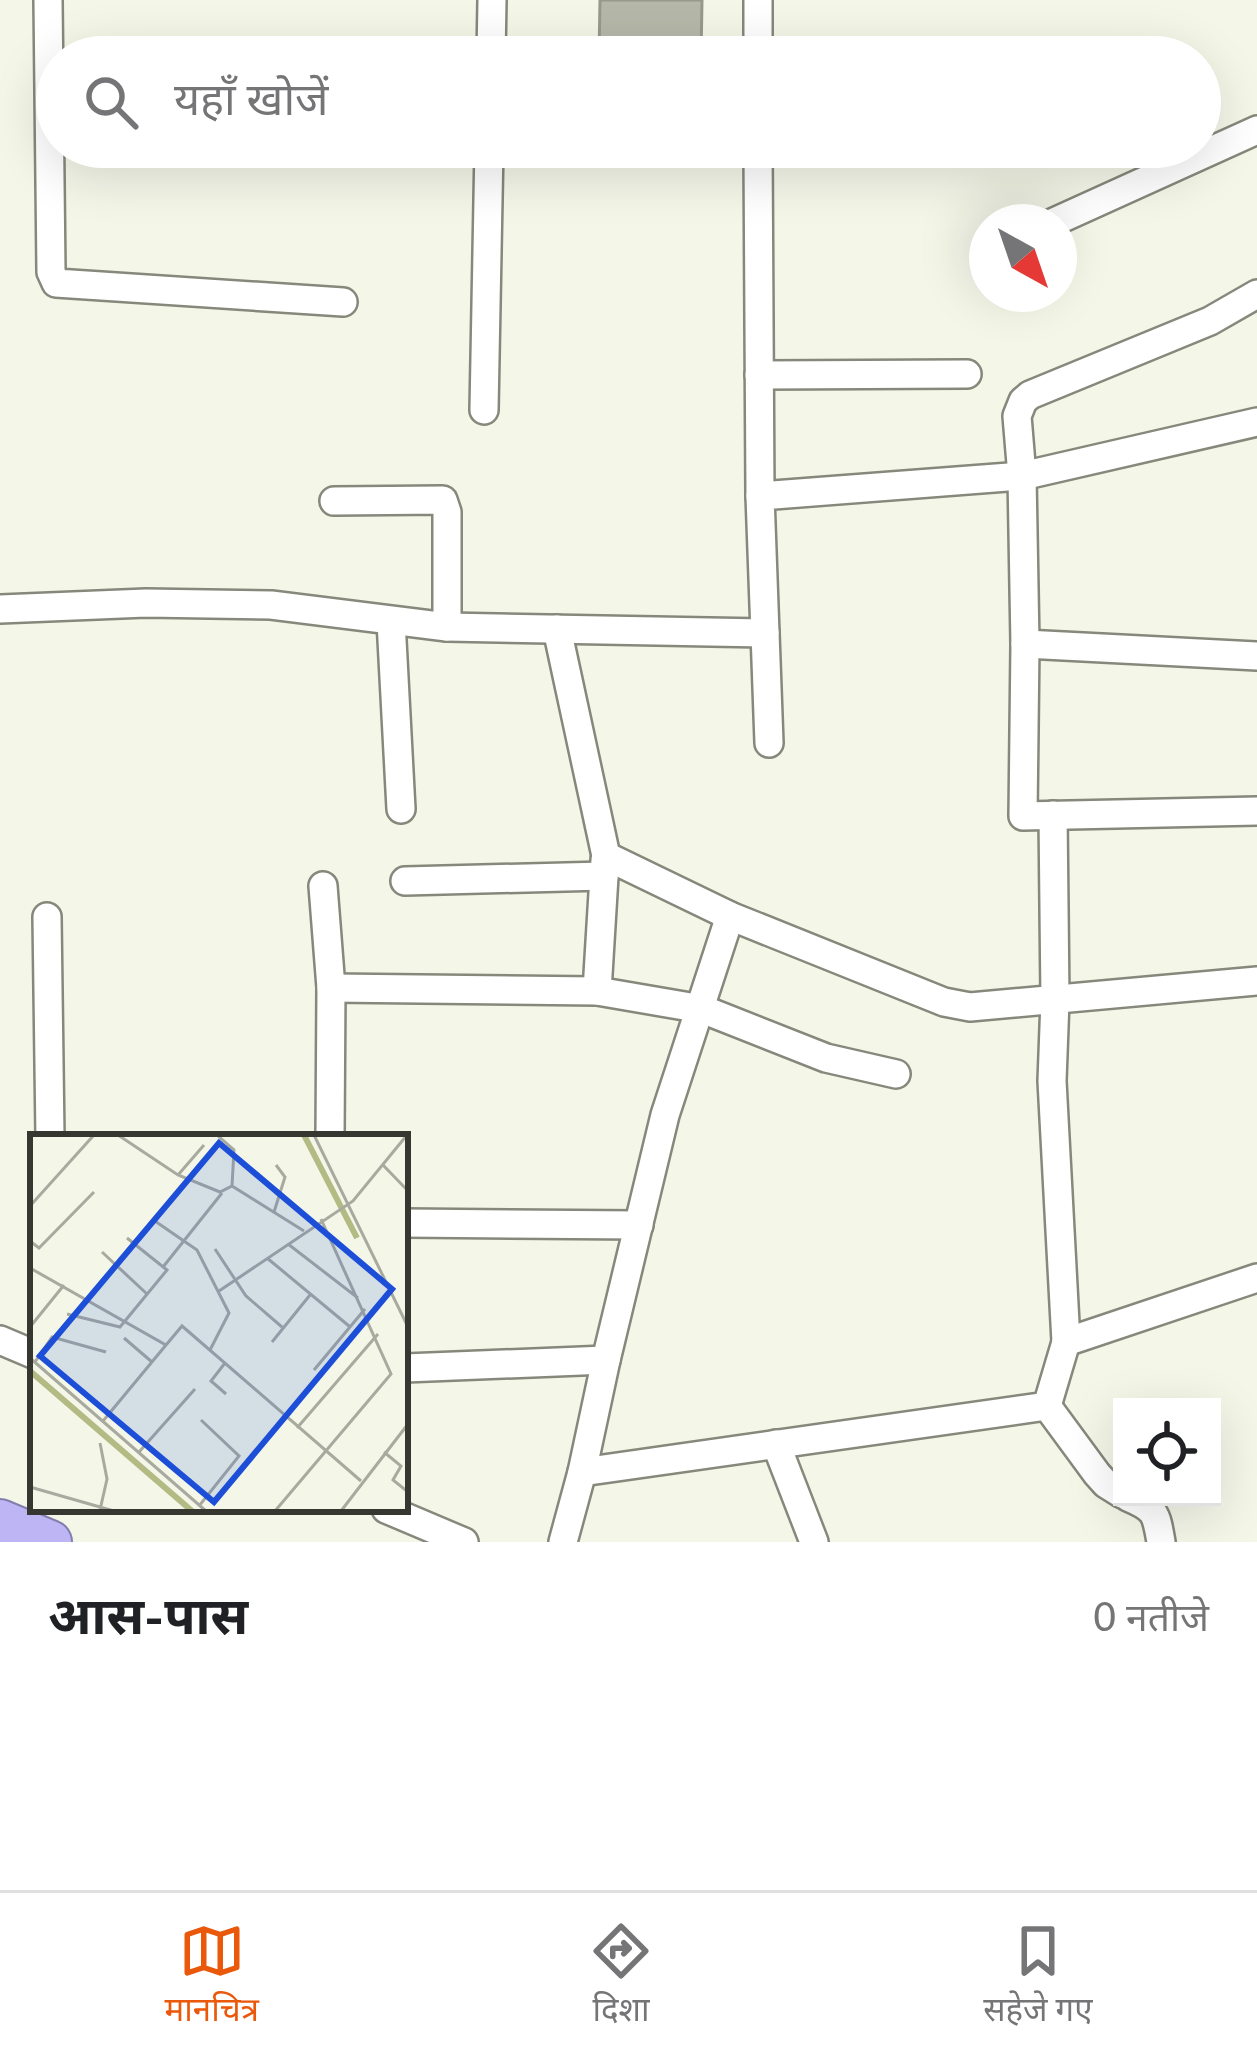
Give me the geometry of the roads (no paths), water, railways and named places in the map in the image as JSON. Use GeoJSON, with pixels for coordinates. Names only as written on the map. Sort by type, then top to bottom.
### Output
{"type":"FeatureCollection","features":[{"type":"Feature","properties":{"kind":"highway"},"geometry":{"type":"LineString","coordinates":[[0,1521],[50,1542]]}},
{"type":"Feature","properties":{"kind":"street"},"geometry":{"type":"LineString","coordinates":[[48,0],[48,36]]}},
{"type":"Feature","properties":{"kind":"street"},"geometry":{"type":"LineString","coordinates":[[491,36],[492,0]]}},
{"type":"Feature","properties":{"kind":"street"},"geometry":{"type":"LineString","coordinates":[[758,0],[758,36]]}},
{"type":"Feature","properties":{"kind":"street"},"geometry":{"type":"LineString","coordinates":[[1221,146],[1257,130]]}},
{"type":"Feature","properties":{"kind":"street"},"geometry":{"type":"LineString","coordinates":[[50,168],[51,272],[56,283],[343,302]]}},
{"type":"Feature","properties":{"kind":"street"},"geometry":{"type":"LineString","coordinates":[[484,410],[489,168]]}},
{"type":"Feature","properties":{"kind":"street"},"geometry":{"type":"LineString","coordinates":[[758,168],[760,496],[769,743]]}},
{"type":"Feature","properties":{"kind":"street"},"geometry":{"type":"LineString","coordinates":[[1077,212],[1173,168]]}},
{"type":"Feature","properties":{"kind":"street"},"geometry":{"type":"LineString","coordinates":[[1257,294],[1210,321],[1022,401],[1017,416],[1025,644],[1023,816],[1257,811]]}},
{"type":"Feature","properties":{"kind":"street"},"geometry":{"type":"LineString","coordinates":[[759,375],[968,374]]}},
{"type":"Feature","properties":{"kind":"street"},"geometry":{"type":"LineString","coordinates":[[760,496],[1022,476],[1257,422]]}},
{"type":"Feature","properties":{"kind":"street"},"geometry":{"type":"LineString","coordinates":[[334,501],[443,500],[447,512],[447,628]]}},
{"type":"Feature","properties":{"kind":"street"},"geometry":{"type":"LineString","coordinates":[[0,609],[146,603],[271,605],[447,628],[765,633]]}},
{"type":"Feature","properties":{"kind":"street"},"geometry":{"type":"LineString","coordinates":[[392,621],[401,809]]}},
{"type":"Feature","properties":{"kind":"street"},"geometry":{"type":"LineString","coordinates":[[557,628],[605,866],[596,992]]}},
{"type":"Feature","properties":{"kind":"street"},"geometry":{"type":"LineString","coordinates":[[1025,644],[1257,656]]}},
{"type":"Feature","properties":{"kind":"street"},"geometry":{"type":"LineString","coordinates":[[1047,1406],[1066,1342],[1052,1081],[1053,815]]}},
{"type":"Feature","properties":{"kind":"street"},"geometry":{"type":"LineString","coordinates":[[405,880],[605,866],[944,1002],[970,1007],[1257,981]]}},
{"type":"Feature","properties":{"kind":"street"},"geometry":{"type":"LineString","coordinates":[[323,886],[332,988],[330,1134]]}},
{"type":"Feature","properties":{"kind":"street"},"geometry":{"type":"LineString","coordinates":[[47,916],[50,1134]]}},
{"type":"Feature","properties":{"kind":"street"},"geometry":{"type":"LineString","coordinates":[[563,1542],[665,1115],[730,916]]}},
{"type":"Feature","properties":{"kind":"street"},"geometry":{"type":"LineString","coordinates":[[332,988],[596,992],[702,1009],[826,1058],[896,1074]]}},
{"type":"Feature","properties":{"kind":"street"},"geometry":{"type":"LineString","coordinates":[[408,1223],[639,1225]]}},
{"type":"Feature","properties":{"kind":"street"},"geometry":{"type":"LineString","coordinates":[[1066,1342],[1257,1278]]}},
{"type":"Feature","properties":{"kind":"street"},"geometry":{"type":"LineString","coordinates":[[0,1340],[30,1353]]}},
{"type":"Feature","properties":{"kind":"street"},"geometry":{"type":"LineString","coordinates":[[408,1368],[606,1360]]}},
{"type":"Feature","properties":{"kind":"street"},"geometry":{"type":"LineString","coordinates":[[582,1472],[1047,1406]]}},
{"type":"Feature","properties":{"kind":"street"},"geometry":{"type":"LineString","coordinates":[[1047,1406],[1097,1474],[1113,1487]]}},
{"type":"Feature","properties":{"kind":"street"},"geometry":{"type":"LineString","coordinates":[[776,1444],[814,1542]]}},
{"type":"Feature","properties":{"kind":"street"},"geometry":{"type":"LineString","coordinates":[[1148,1506],[1161,1542]]}},
{"type":"Feature","properties":{"kind":"street"},"geometry":{"type":"LineString","coordinates":[[393,1512],[464,1542]]}}]}
